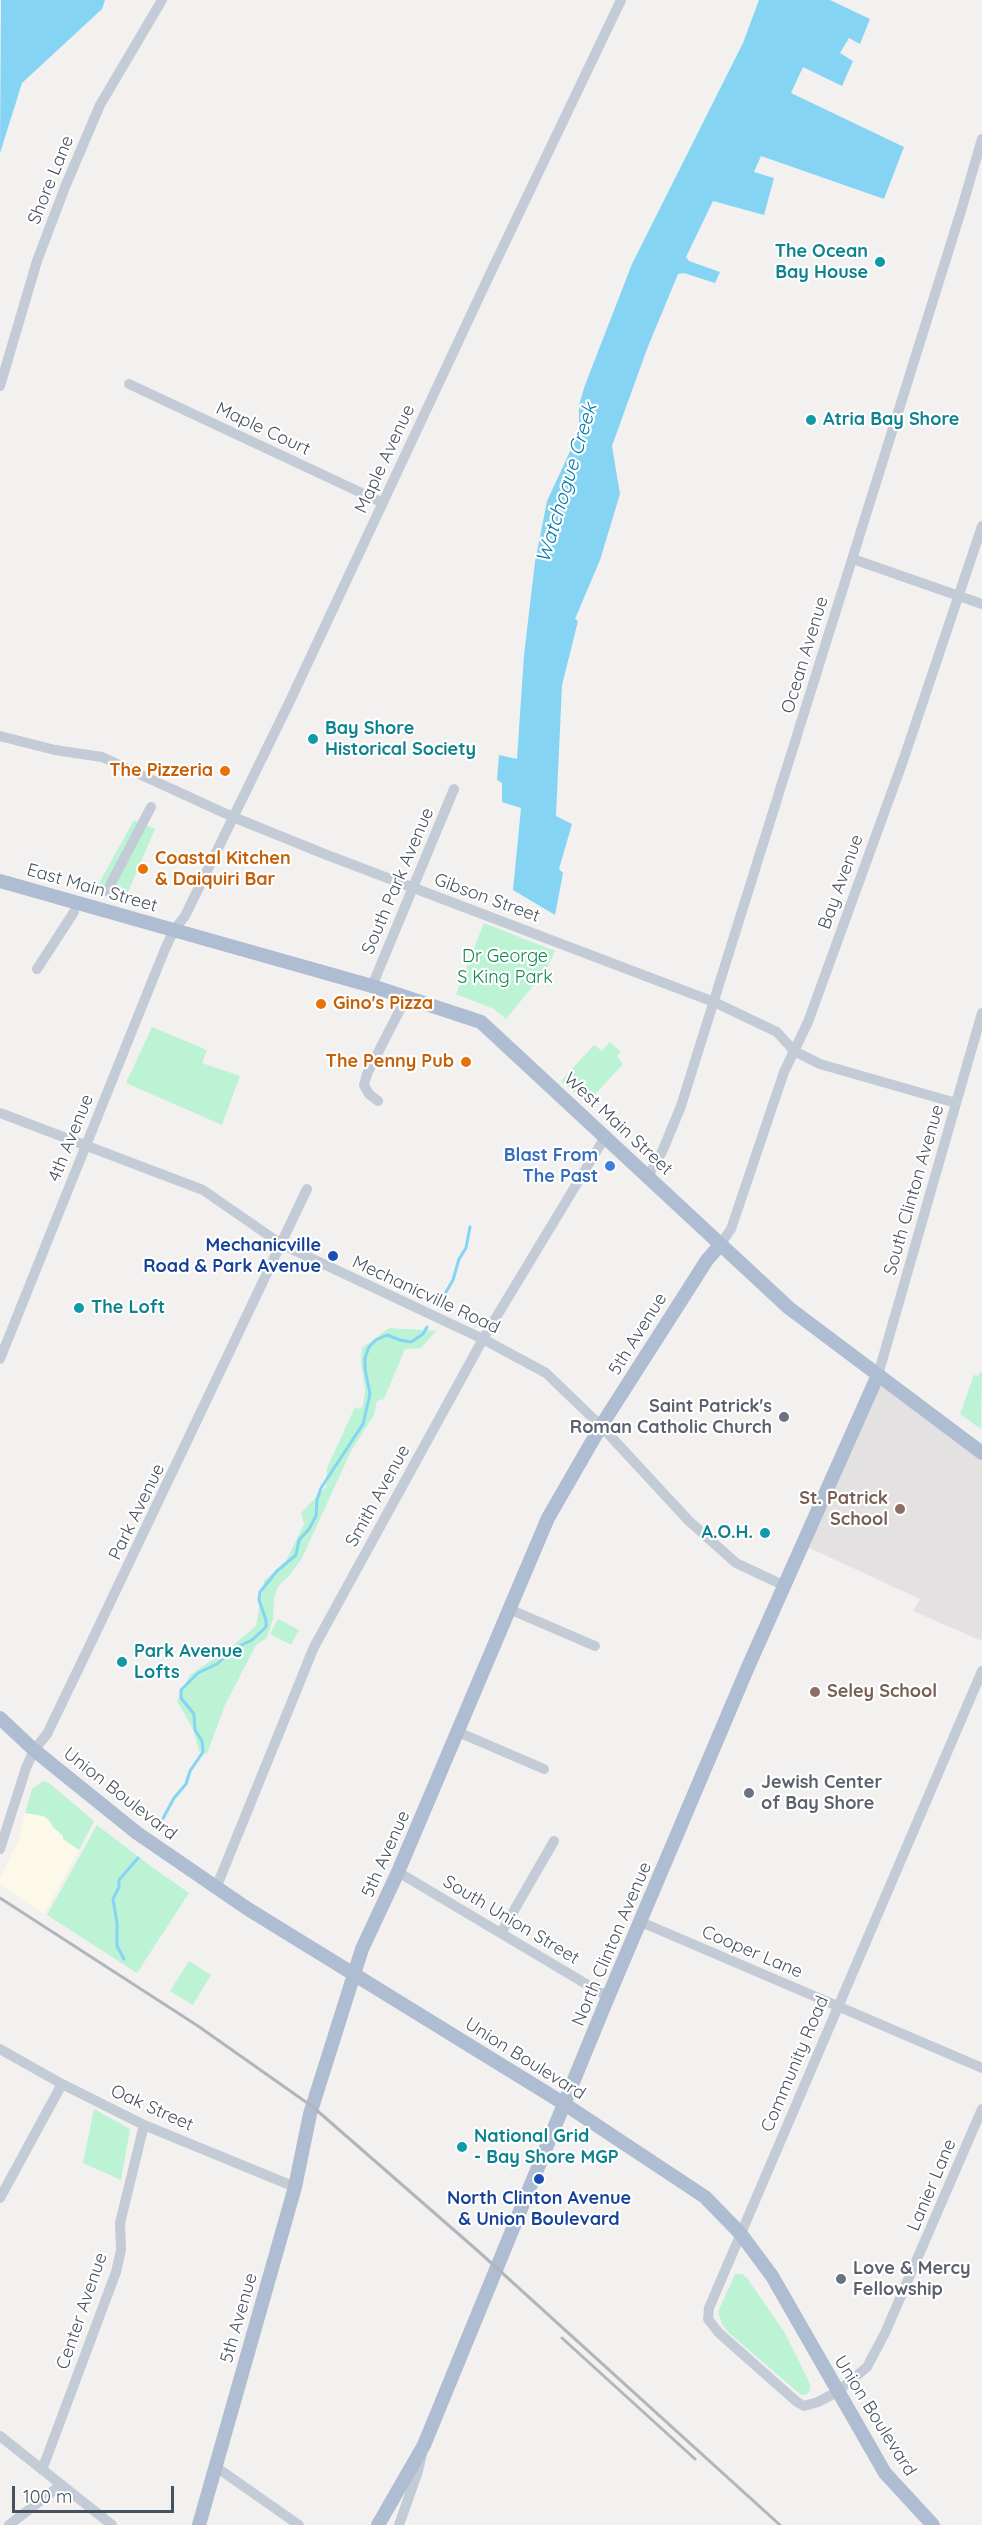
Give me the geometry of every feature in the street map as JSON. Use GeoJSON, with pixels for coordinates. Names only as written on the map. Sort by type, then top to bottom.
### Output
{"type":"FeatureCollection","features":[{"type":"Feature","properties":{"kind":"main road","name":"East Main Street"},"geometry":{"type":"LineString","coordinates":[[0,881],[174,930]]}},
{"type":"Feature","properties":{"kind":"main road","name":"West Main Street"},"geometry":{"type":"LineString","coordinates":[[174,930],[407,996],[481,1022],[789,1308],[982,1453]]}},
{"type":"Feature","properties":{"kind":"main road","name":"5th Avenue"},"geometry":{"type":"LineString","coordinates":[[199,2525],[295,2187],[310,2114],[363,1949],[548,1518],[601,1426],[707,1260],[720,1245]]}},
{"type":"Feature","properties":{"kind":"main road","name":"North Clinton Avenue"},"geometry":{"type":"LineString","coordinates":[[378,2525],[397,2496],[423,2446],[563,2103],[748,1667],[878,1376]]}},
{"type":"Feature","properties":{"kind":"main road","name":"Union Boulevard"},"geometry":{"type":"LineString","coordinates":[[0,1718],[34,1750],[137,1833],[216,1888],[280,1931],[563,2103],[705,2197],[740,2233],[772,2276],[885,2473],[933,2525]]}},
{"type":"Feature","properties":{"kind":"street","name":"Shore Lane"},"geometry":{"type":"LineString","coordinates":[[0,386],[34,273],[59,202],[100,105],[162,0]]}},
{"type":"Feature","properties":{"kind":"street","name":"Maple Avenue"},"geometry":{"type":"LineString","coordinates":[[174,930],[185,916],[289,703],[621,0]]}},
{"type":"Feature","properties":{"kind":"street","name":"Ocean Avenue"},"geometry":{"type":"LineString","coordinates":[[648,1176],[662,1152],[681,1106],[982,139]]}},
{"type":"Feature","properties":{"kind":"street","name":"Maple Court"},"geometry":{"type":"LineString","coordinates":[[129,384],[383,503]]}},
{"type":"Feature","properties":{"kind":"street","name":"Bay Avenue"},"geometry":{"type":"LineString","coordinates":[[720,1245],[731,1229],[784,1072],[812,1011],[960,597],[982,526]]}},
{"type":"Feature","properties":{"kind":"street"},"geometry":{"type":"LineString","coordinates":[[853,559],[982,604]]}},
{"type":"Feature","properties":{"kind":"street","name":"Gibson Street"},"geometry":{"type":"LineString","coordinates":[[0,736],[55,750],[102,757],[233,817],[412,888],[555,940],[714,1002],[777,1032],[794,1051],[820,1064],[956,1103]]}},
{"type":"Feature","properties":{"kind":"street","name":"South Park Avenue"},"geometry":{"type":"LineString","coordinates":[[372,986],[454,789]]}},
{"type":"Feature","properties":{"kind":"street"},"geometry":{"type":"LineString","coordinates":[[107,891],[151,807]]}},
{"type":"Feature","properties":{"kind":"street"},"geometry":{"type":"LineString","coordinates":[[37,969],[74,912]]}},
{"type":"Feature","properties":{"kind":"street","name":"4th Avenue"},"geometry":{"type":"LineString","coordinates":[[0,1359],[174,930]]}},
{"type":"Feature","properties":{"kind":"street"},"geometry":{"type":"LineString","coordinates":[[378,1101],[369,1094],[364,1085],[367,1074],[407,996]]}},
{"type":"Feature","properties":{"kind":"street","name":"South Clinton Avenue"},"geometry":{"type":"LineString","coordinates":[[878,1376],[982,1013]]}},
{"type":"Feature","properties":{"kind":"street","name":"Mechanicville Road"},"geometry":{"type":"LineString","coordinates":[[0,1113],[203,1190],[281,1244],[483,1339],[546,1373],[601,1426],[689,1521],[736,1563],[785,1586]]}},
{"type":"Feature","properties":{"kind":"street","name":"Smith Avenue"},"geometry":{"type":"LineString","coordinates":[[216,1888],[314,1647],[483,1339],[605,1137]]}},
{"type":"Feature","properties":{"kind":"street","name":"Park Avenue"},"geometry":{"type":"LineString","coordinates":[[0,1849],[6,1836],[8,1818],[34,1750],[47,1734],[168,1485],[307,1189]]}},
{"type":"Feature","properties":{"kind":"street"},"geometry":{"type":"LineString","coordinates":[[509,1609],[595,1646]]}},
{"type":"Feature","properties":{"kind":"street","name":"Community Road"},"geometry":{"type":"LineString","coordinates":[[837,2392],[804,2406],[797,2402],[719,2333],[708,2319],[709,2308],[982,1671]]}},
{"type":"Feature","properties":{"kind":"street"},"geometry":{"type":"LineString","coordinates":[[458,1732],[544,1769]]}},
{"type":"Feature","properties":{"kind":"street"},"geometry":{"type":"LineString","coordinates":[[501,1933],[554,1841]]}},
{"type":"Feature","properties":{"kind":"street","name":"South Union Street"},"geometry":{"type":"LineString","coordinates":[[398,1872],[608,1997]]}},
{"type":"Feature","properties":{"kind":"street","name":"Cooper Lane"},"geometry":{"type":"LineString","coordinates":[[641,1922],[982,2068]]}},
{"type":"Feature","properties":{"kind":"street","name":"Oak Street"},"geometry":{"type":"LineString","coordinates":[[0,2049],[62,2084],[144,2125],[295,2187]]}},
{"type":"Feature","properties":{"kind":"street"},"geometry":{"type":"LineString","coordinates":[[0,2198],[62,2084]]}},
{"type":"Feature","properties":{"kind":"street","name":"Lanier Lane"},"geometry":{"type":"LineString","coordinates":[[837,2392],[867,2367],[885,2333],[982,2109]]}},
{"type":"Feature","properties":{"kind":"street","name":"Center Avenue"},"geometry":{"type":"LineString","coordinates":[[42,2470],[116,2272],[121,2250],[120,2223],[144,2125]]}},
{"type":"Feature","properties":{"kind":"street"},"geometry":{"type":"LineString","coordinates":[[0,2436],[112,2525]]}},
{"type":"Feature","properties":{"kind":"street"},"geometry":{"type":"LineString","coordinates":[[399,2525],[418,2471],[423,2446]]}},
{"type":"Feature","properties":{"kind":"street"},"geometry":{"type":"LineString","coordinates":[[216,2467],[299,2525]]}},
{"type":"Feature","properties":{"kind":"street"},"geometry":{"type":"LineString","coordinates":[[9,2525],[61,2485]]}},
{"type":"Feature","properties":{"kind":"shaded area","name":"St. Patrick School"},"geometry":{"type":"Polygon","coordinates":[[[878,1375],[982,1453],[982,1641],[913,1611],[920,1599],[803,1545],[878,1375]]]}},
{"type":"Feature","properties":{"kind":"shaded area"},"geometry":{"type":"Polygon","coordinates":[[[25,1813],[43,1816],[49,1820],[63,1839],[79,1850],[44,1914],[0,1884],[0,1878],[19,1839],[25,1813]]]}},
{"type":"Feature","properties":{"kind":"green space"},"geometry":{"type":"Polygon","coordinates":[[[134,820],[155,829],[128,892],[98,885],[134,820]]]}},
{"type":"Feature","properties":{"kind":"green space","name":"Dr George S King Park"},"geometry":{"type":"Polygon","coordinates":[[[484,923],[555,951],[546,970],[506,1019],[494,1009],[456,994],[484,923]]]}},
{"type":"Feature","properties":{"kind":"green space"},"geometry":{"type":"Polygon","coordinates":[[[152,1027],[207,1050],[202,1063],[240,1076],[222,1125],[126,1083],[152,1027]]]}},
{"type":"Feature","properties":{"kind":"green space"},"geometry":{"type":"Polygon","coordinates":[[[610,1042],[621,1052],[617,1056],[623,1064],[587,1103],[561,1081],[594,1045],[602,1051],[610,1042]]]}},
{"type":"Feature","properties":{"kind":"green space"},"geometry":{"type":"Polygon","coordinates":[[[389,1328],[436,1331],[421,1348],[405,1349],[384,1399],[377,1401],[374,1415],[351,1451],[302,1558],[289,1576],[278,1586],[274,1599],[273,1619],[267,1638],[256,1645],[225,1705],[207,1754],[199,1751],[193,1729],[177,1701],[190,1675],[231,1647],[256,1626],[264,1581],[286,1561],[304,1524],[301,1513],[326,1487],[327,1468],[355,1407],[360,1409],[363,1405],[365,1390],[361,1362],[362,1348],[389,1328]]]}},
{"type":"Feature","properties":{"kind":"green space"},"geometry":{"type":"Polygon","coordinates":[[[982,1372],[981,1429],[960,1414],[974,1375],[978,1376],[982,1372]]]}},
{"type":"Feature","properties":{"kind":"green space"},"geometry":{"type":"Polygon","coordinates":[[[278,1619],[299,1630],[291,1645],[270,1634],[278,1619]]]}},
{"type":"Feature","properties":{"kind":"green space"},"geometry":{"type":"Polygon","coordinates":[[[43,1781],[48,1782],[94,1821],[79,1850],[63,1839],[49,1820],[43,1816],[25,1813],[32,1789],[43,1781]]]}},
{"type":"Feature","properties":{"kind":"green space"},"geometry":{"type":"Polygon","coordinates":[[[97,1825],[189,1893],[137,1973],[47,1915],[97,1825]]]}},
{"type":"Feature","properties":{"kind":"green space"},"geometry":{"type":"Polygon","coordinates":[[[189,1961],[211,1975],[193,2005],[170,1991],[189,1961]]]}},
{"type":"Feature","properties":{"kind":"green space"},"geometry":{"type":"Polygon","coordinates":[[[94,2109],[130,2129],[121,2180],[83,2163],[94,2109]]]}},
{"type":"Feature","properties":{"kind":"green space"},"geometry":{"type":"Polygon","coordinates":[[[735,2274],[742,2274],[747,2278],[785,2333],[810,2384],[807,2394],[801,2395],[728,2332],[722,2324],[718,2312],[735,2274]]]}},
{"type":"Feature","properties":{"kind":"water"},"geometry":{"type":"Polygon","coordinates":[[[1,0],[105,0],[102,9],[22,83],[0,153],[1,0]]]}},
{"type":"Feature","properties":{"kind":"water"},"geometry":{"type":"Polygon","coordinates":[[[759,0],[830,0],[870,19],[860,44],[849,38],[840,53],[853,61],[842,86],[803,67],[791,93],[904,147],[884,199],[761,156],[754,172],[774,178],[764,215],[713,201],[686,257],[689,261],[720,272],[715,283],[684,273],[678,274],[647,349],[612,446],[620,494],[600,560],[575,619],[578,621],[562,685],[556,816],[572,824],[559,869],[563,873],[555,915],[513,890],[521,808],[502,802],[502,783],[497,780],[499,755],[517,759],[524,655],[535,562],[547,501],[579,432],[579,405],[585,385],[632,264],[743,43],[759,0]]]}},
{"type":"Feature","properties":{"kind":"waterway","name":"Watchogue Creek"},"geometry":{"type":"LineString","coordinates":[[442,1299],[453,1280],[459,1259],[466,1248],[470,1227]]}},
{"type":"Feature","properties":{"kind":"waterway","name":"Watchogue Creek"},"geometry":{"type":"LineString","coordinates":[[160,1824],[174,1798],[186,1784],[190,1771],[203,1752],[202,1741],[195,1730],[194,1714],[181,1698],[181,1690],[198,1673],[217,1664],[235,1648],[252,1640],[266,1627],[259,1600],[260,1592],[277,1571],[296,1555],[299,1540],[309,1529],[316,1516],[317,1500],[321,1488],[363,1424],[370,1394],[365,1369],[365,1358],[369,1347],[376,1340],[387,1335],[411,1342],[423,1334],[427,1327]]}},
{"type":"Feature","properties":{"kind":"waterway","name":"Watchogue Creek"},"geometry":{"type":"LineString","coordinates":[[124,1959],[117,1946],[117,1923],[113,1899],[119,1887],[119,1880],[138,1858]]}},
{"type":"Feature","properties":{"kind":"railway"},"geometry":{"type":"LineString","coordinates":[[0,1898],[198,2026],[313,2107],[478,2251],[780,2525]]}},
{"type":"Feature","properties":{"kind":"railway"},"geometry":{"type":"LineString","coordinates":[[562,2338],[695,2459]]}},
{"type":"Feature","properties":{"kind":"place","name":"The Ocean Bay House"},"geometry":{"type":"Point","coordinates":[880,262]}},
{"type":"Feature","properties":{"kind":"place","name":"Atria Bay Shore"},"geometry":{"type":"Point","coordinates":[811,420]}},
{"type":"Feature","properties":{"kind":"place","name":"Bay Shore Historical Society"},"geometry":{"type":"Point","coordinates":[313,739]}},
{"type":"Feature","properties":{"kind":"place","name":"The Pizzeria"},"geometry":{"type":"Point","coordinates":[225,771]}},
{"type":"Feature","properties":{"kind":"place","name":"Coastal Kitchen & Daiquiri Bar"},"geometry":{"type":"Point","coordinates":[143,869]}},
{"type":"Feature","properties":{"kind":"place","name":"Gino's Pizza"},"geometry":{"type":"Point","coordinates":[321,1004]}},
{"type":"Feature","properties":{"kind":"place","name":"The Penny Pub"},"geometry":{"type":"Point","coordinates":[466,1062]}},
{"type":"Feature","properties":{"kind":"place","name":"Blast From The Past"},"geometry":{"type":"Point","coordinates":[610,1166]}},
{"type":"Feature","properties":{"kind":"place","name":"Mechanicville Road & Park Avenue"},"geometry":{"type":"Point","coordinates":[333,1256]}},
{"type":"Feature","properties":{"kind":"place","name":"The Loft"},"geometry":{"type":"Point","coordinates":[79,1308]}},
{"type":"Feature","properties":{"kind":"place","name":"Saint Patrick's Roman Catholic Church"},"geometry":{"type":"Point","coordinates":[784,1417]}},
{"type":"Feature","properties":{"kind":"place","name":"St. Patrick School"},"geometry":{"type":"Point","coordinates":[900,1509]}},
{"type":"Feature","properties":{"kind":"place","name":"A.O.H."},"geometry":{"type":"Point","coordinates":[765,1533]}},
{"type":"Feature","properties":{"kind":"place","name":"Park Avenue Lofts"},"geometry":{"type":"Point","coordinates":[122,1662]}},
{"type":"Feature","properties":{"kind":"place","name":"Seley School"},"geometry":{"type":"Point","coordinates":[815,1692]}},
{"type":"Feature","properties":{"kind":"place","name":"Jewish Center of Bay Shore"},"geometry":{"type":"Point","coordinates":[749,1793]}},
{"type":"Feature","properties":{"kind":"place","name":"National Grid - Bay Shore MGP"},"geometry":{"type":"Point","coordinates":[462,2147]}},
{"type":"Feature","properties":{"kind":"place","name":"North Clinton Avenue & Union Boulevard"},"geometry":{"type":"Point","coordinates":[539,2179]}},
{"type":"Feature","properties":{"kind":"place","name":"Love & Mercy Fellowship"},"geometry":{"type":"Point","coordinates":[841,2279]}}]}
